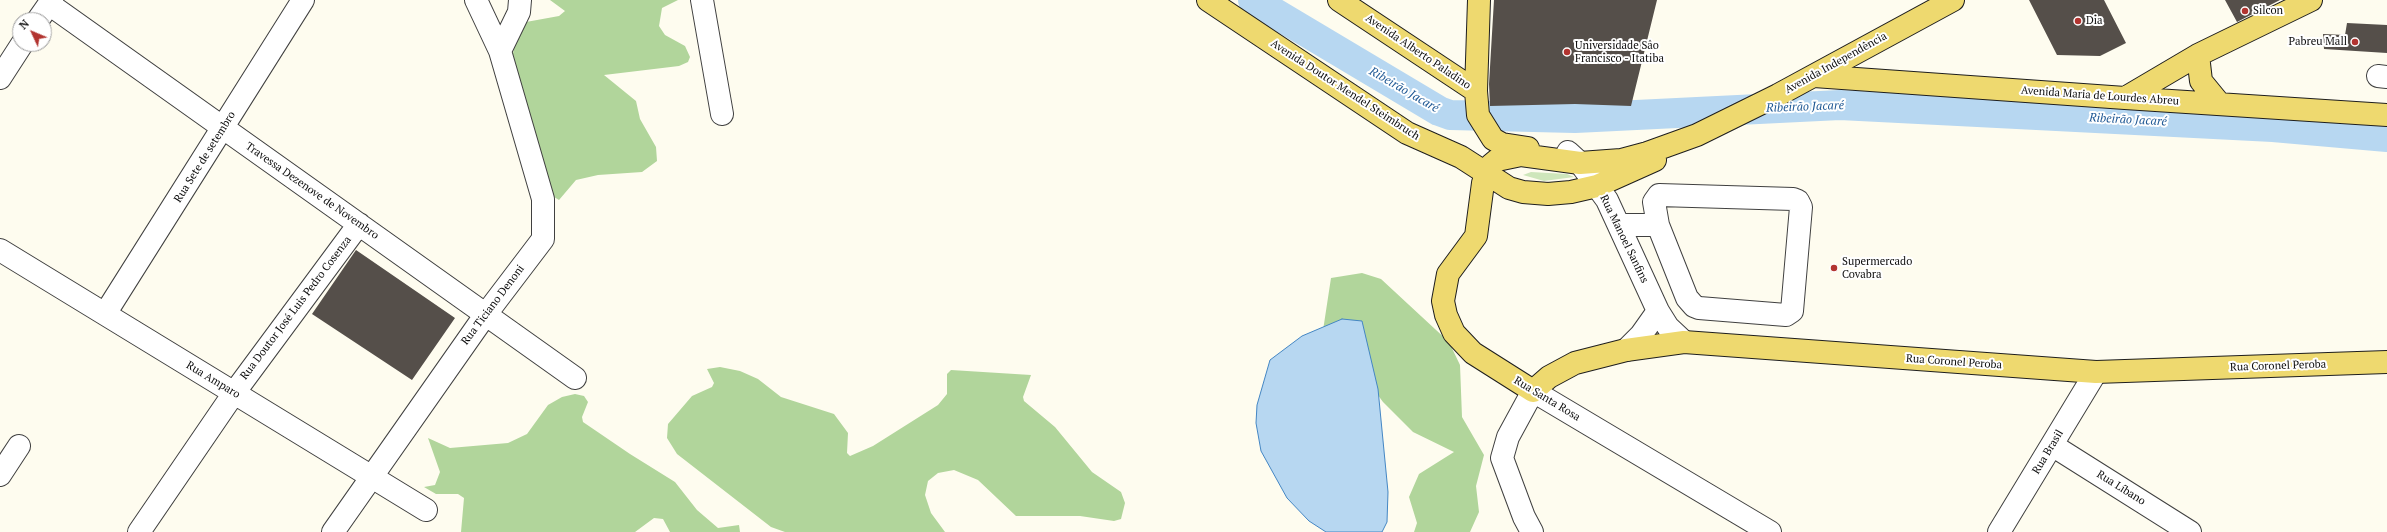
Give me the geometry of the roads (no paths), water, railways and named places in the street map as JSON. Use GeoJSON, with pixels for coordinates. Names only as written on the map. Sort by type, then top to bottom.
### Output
{"type":"FeatureCollection","features":[{"type":"Feature","properties":{"kind":"main road","name":"Avenida Doutor Mendel Steimbruch"},"geometry":{"type":"LineString","coordinates":[[1208,0],[1408,133],[1461,158],[1486,174]]}},
{"type":"Feature","properties":{"kind":"main road","name":"Avenida Alberto Paladino"},"geometry":{"type":"LineString","coordinates":[[1340,0],[1476,95]]}},
{"type":"Feature","properties":{"kind":"main road"},"geometry":{"type":"LineString","coordinates":[[1476,95],[1479,0]]}},
{"type":"Feature","properties":{"kind":"main road","name":"Avenida Independência"},"geometry":{"type":"LineString","coordinates":[[1697,135],[1647,153],[1621,160],[1521,155],[1497,160],[1486,174],[1510,188],[1523,192],[1548,194],[1571,192],[1597,186],[1666,155],[1697,135],[1778,95],[1953,0]]}},
{"type":"Feature","properties":{"kind":"main road"},"geometry":{"type":"LineString","coordinates":[[2125,98],[2198,56],[2311,0]]}},
{"type":"Feature","properties":{"kind":"main road"},"geometry":{"type":"LineString","coordinates":[[2198,56],[2201,81],[2219,103]]}},
{"type":"Feature","properties":{"kind":"main road","name":"Avenida Maria de Lourdes Abreu"},"geometry":{"type":"LineString","coordinates":[[1814,76],[2387,115]]}},
{"type":"Feature","properties":{"kind":"main road","name":"Avenida Independência"},"geometry":{"type":"LineString","coordinates":[[1476,95],[1478,115],[1493,139],[1502,144],[1574,158]]}},
{"type":"Feature","properties":{"kind":"main road","name":"Rua Santa Rosa"},"geometry":{"type":"LineString","coordinates":[[1486,174],[1476,236],[1448,274],[1443,301],[1446,315],[1454,332],[1473,353],[1533,391]]}},
{"type":"Feature","properties":{"kind":"main road","name":"Rua Coronel Peroba"},"geometry":{"type":"LineString","coordinates":[[1533,391],[1549,377],[1574,362],[1626,350],[1684,342],[2096,372],[2387,362]]}},
{"type":"Feature","properties":{"kind":"street","name":"Rua Sete de setembro"},"geometry":{"type":"LineString","coordinates":[[105,314],[224,128],[303,0]]}},
{"type":"Feature","properties":{"kind":"street","name":"Rua Ticiano Denoni"},"geometry":{"type":"LineString","coordinates":[[333,532],[486,314],[543,239],[543,199],[500,51],[476,0]]}},
{"type":"Feature","properties":{"kind":"street"},"geometry":{"type":"LineString","coordinates":[[500,51],[519,12],[520,0]]}},
{"type":"Feature","properties":{"kind":"street"},"geometry":{"type":"LineString","coordinates":[[702,0],[722,114]]}},
{"type":"Feature","properties":{"kind":"street","name":"Travessa Dezenove de Novembro"},"geometry":{"type":"LineString","coordinates":[[46,8],[224,128],[575,378]]}},
{"type":"Feature","properties":{"kind":"street"},"geometry":{"type":"LineString","coordinates":[[0,78],[17,52]]}},
{"type":"Feature","properties":{"kind":"street","name":"Rua Manoel Sanfins"},"geometry":{"type":"LineString","coordinates":[[1574,158],[1597,186],[1620,225],[1658,311],[1668,328],[1684,342]]}},
{"type":"Feature","properties":{"kind":"street"},"geometry":{"type":"LineString","coordinates":[[1659,196],[1793,199],[1798,201],[1801,207],[1792,312],[1786,316],[1699,308],[1694,306],[1687,298],[1658,225],[1654,202],[1659,196]]}},
{"type":"Feature","properties":{"kind":"street","name":"Rua Doutor José Luis Pedro Cosenza"},"geometry":{"type":"LineString","coordinates":[[139,532],[234,393],[359,224]]}},
{"type":"Feature","properties":{"kind":"street"},"geometry":{"type":"LineString","coordinates":[[1620,225],[1658,225]]}},
{"type":"Feature","properties":{"kind":"street","name":"Rua Amparo"},"geometry":{"type":"LineString","coordinates":[[0,250],[426,510]]}},
{"type":"Feature","properties":{"kind":"street"},"geometry":{"type":"LineString","coordinates":[[1626,350],[1641,335],[1658,311]]}},
{"type":"Feature","properties":{"kind":"street","name":"Rua Brasil"},"geometry":{"type":"LineString","coordinates":[[1999,532],[2096,372]]}},
{"type":"Feature","properties":{"kind":"street"},"geometry":{"type":"LineString","coordinates":[[1532,532],[1524,517],[1502,458],[1508,437],[1533,391]]}},
{"type":"Feature","properties":{"kind":"street","name":"Rua Santa Rosa"},"geometry":{"type":"LineString","coordinates":[[1533,391],[1770,532]]}},
{"type":"Feature","properties":{"kind":"street","name":"Rua Líbano"},"geometry":{"type":"LineString","coordinates":[[2052,445],[2190,532]]}},
{"type":"Feature","properties":{"kind":"street"},"geometry":{"type":"LineString","coordinates":[[0,475],[19,446]]}},
{"type":"Feature","properties":{"kind":"water"},"geometry":{"type":"Polygon","coordinates":[[[1342,319],[1362,321],[1378,389],[1388,492],[1387,522],[1382,532],[1326,532],[1309,521],[1287,498],[1261,451],[1256,423],[1257,405],[1270,360],[1302,336],[1342,319]]]}},
{"type":"Feature","properties":{"kind":"waterway","name":"Ribeirão Jacaré"},"geometry":{"type":"LineString","coordinates":[[1253,0],[1439,111],[1450,115],[1575,118],[1840,105],[2273,127],[2387,137]]}},
{"type":"Feature","properties":{"kind":"place","name":"Silcon"},"geometry":{"type":"Point","coordinates":[2245,11]}},
{"type":"Feature","properties":{"kind":"place","name":"Dia"},"geometry":{"type":"Point","coordinates":[2078,21]}},
{"type":"Feature","properties":{"kind":"place","name":"Pabreu Mall"},"geometry":{"type":"Point","coordinates":[2355,42]}},
{"type":"Feature","properties":{"kind":"place","name":"Universidade Sâo Francisco - Itatiba"},"geometry":{"type":"Point","coordinates":[1567,52]}},
{"type":"Feature","properties":{"kind":"place","name":"Supermercado Covabra"},"geometry":{"type":"Point","coordinates":[1834,268]}}]}
